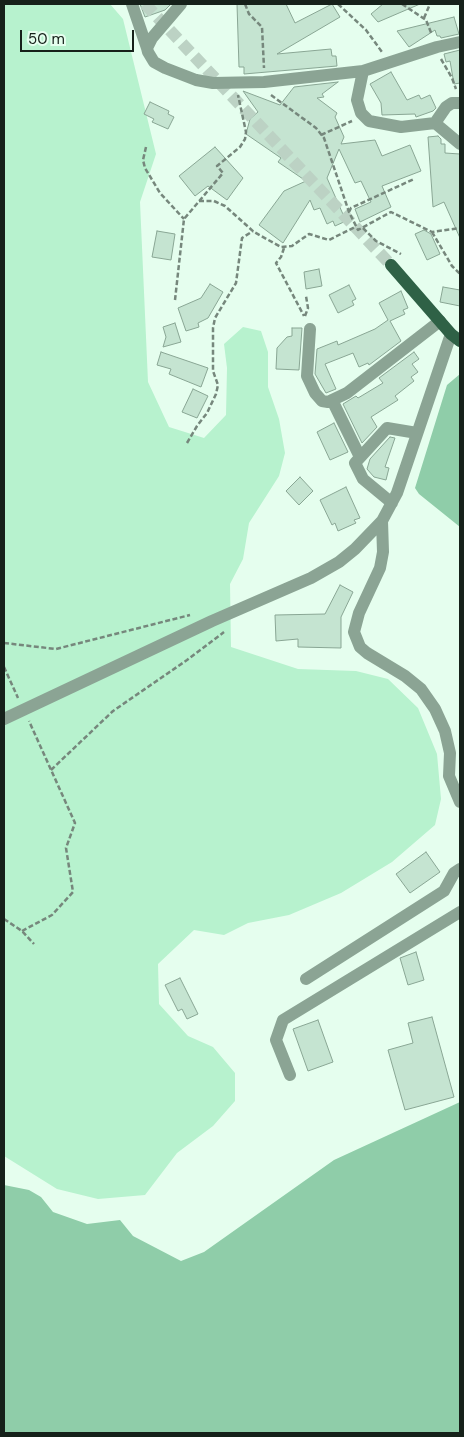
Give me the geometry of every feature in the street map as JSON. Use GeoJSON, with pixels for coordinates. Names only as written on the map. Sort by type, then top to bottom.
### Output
{"type":"FeatureCollection","features":[{"type":"Feature","properties":{"kind":"main road"},"geometry":{"type":"LineString","coordinates":[[391,265],[456,338]]}},
{"type":"Feature","properties":{"kind":"street"},"geometry":{"type":"LineString","coordinates":[[132,4],[147,48],[154,62],[196,80],[213,83],[264,86],[363,71],[390,64],[437,47],[460,42]]}},
{"type":"Feature","properties":{"kind":"street"},"geometry":{"type":"LineString","coordinates":[[147,48],[152,38],[181,4]]}},
{"type":"Feature","properties":{"kind":"street"},"geometry":{"type":"LineString","coordinates":[[363,71],[357,100],[363,115],[369,121],[401,127],[435,123],[460,144]]}},
{"type":"Feature","properties":{"kind":"street"},"geometry":{"type":"LineString","coordinates":[[435,123],[442,111],[458,103]]}},
{"type":"Feature","properties":{"kind":"street"},"geometry":{"type":"LineString","coordinates":[[308,323],[307,376],[315,393],[322,401],[332,400],[352,388],[440,322]]}},
{"type":"Feature","properties":{"kind":"street"},"geometry":{"type":"LineString","coordinates":[[4,719],[212,621],[323,572],[355,549],[382,522],[392,502],[417,433],[456,338]]}},
{"type":"Feature","properties":{"kind":"street"},"geometry":{"type":"LineString","coordinates":[[332,400],[360,457]]}},
{"type":"Feature","properties":{"kind":"street"},"geometry":{"type":"LineString","coordinates":[[392,502],[363,479],[355,463],[387,428],[417,433]]}},
{"type":"Feature","properties":{"kind":"street"},"geometry":{"type":"LineString","coordinates":[[382,522],[383,552],[380,568],[359,613],[354,632],[360,647],[405,676],[421,689],[434,709],[445,731],[450,753],[449,776],[460,802]]}},
{"type":"Feature","properties":{"kind":"street"},"geometry":{"type":"LineString","coordinates":[[306,979],[444,890],[454,873],[460,869]]}},
{"type":"Feature","properties":{"kind":"street"},"geometry":{"type":"LineString","coordinates":[[290,1075],[276,1040],[283,1020],[460,912]]}},
{"type":"Feature","properties":{"kind":"path"},"geometry":{"type":"LineString","coordinates":[[245,4],[249,14],[262,27],[264,86],[316,128],[321,135],[355,227],[358,230],[391,212],[432,232],[452,266],[460,274]]}},
{"type":"Feature","properties":{"kind":"path"},"geometry":{"type":"LineString","coordinates":[[338,4],[366,30],[390,64]]}},
{"type":"Feature","properties":{"kind":"path"},"geometry":{"type":"LineString","coordinates":[[402,4],[424,18],[437,47],[442,66],[455,85],[458,103]]}},
{"type":"Feature","properties":{"kind":"path"},"geometry":{"type":"LineString","coordinates":[[424,18],[430,4]]}},
{"type":"Feature","properties":{"kind":"path"},"geometry":{"type":"LineString","coordinates":[[175,300],[184,219],[223,173],[217,166],[240,147],[245,139],[246,132],[238,94],[246,93]]}},
{"type":"Feature","properties":{"kind":"path"},"geometry":{"type":"LineString","coordinates":[[321,135],[363,115]]}},
{"type":"Feature","properties":{"kind":"path"},"geometry":{"type":"LineString","coordinates":[[146,147],[143,160],[145,168],[160,193],[184,219]]}},
{"type":"Feature","properties":{"kind":"path"},"geometry":{"type":"LineString","coordinates":[[349,212],[351,208],[414,179]]}},
{"type":"Feature","properties":{"kind":"path"},"geometry":{"type":"LineString","coordinates":[[199,201],[214,201],[225,206],[253,231],[284,248],[292,246],[309,234],[329,240],[355,227]]}},
{"type":"Feature","properties":{"kind":"path"},"geometry":{"type":"LineString","coordinates":[[432,232],[460,228]]}},
{"type":"Feature","properties":{"kind":"path"},"geometry":{"type":"LineString","coordinates":[[187,443],[197,426],[208,413],[216,394],[218,385],[213,371],[213,328],[215,318],[236,283],[242,238],[253,231]]}},
{"type":"Feature","properties":{"kind":"path"},"geometry":{"type":"LineString","coordinates":[[284,248],[276,262],[308,323]]}},
{"type":"Feature","properties":{"kind":"path"},"geometry":{"type":"LineString","coordinates":[[306,296],[308,323]]}},
{"type":"Feature","properties":{"kind":"path"},"geometry":{"type":"LineString","coordinates":[[4,643],[56,648],[199,613]]}},
{"type":"Feature","properties":{"kind":"path"},"geometry":{"type":"LineString","coordinates":[[22,931],[52,915],[73,892],[66,848],[75,823],[52,770],[113,711],[231,627]]}},
{"type":"Feature","properties":{"kind":"path"},"geometry":{"type":"LineString","coordinates":[[4,919],[22,931],[34,944]]}},
{"type":"Feature","properties":{"kind":"shaded area"},"geometry":{"type":"Polygon","coordinates":[[[4,4],[110,4],[123,19],[156,154],[140,202],[148,382],[169,427],[204,438],[226,415],[227,368],[224,344],[243,327],[261,331],[268,352],[268,387],[279,419],[285,453],[279,476],[249,523],[243,559],[230,584],[231,647],[298,669],[356,671],[388,679],[418,708],[437,754],[441,799],[435,825],[392,862],[341,893],[289,915],[248,923],[224,935],[194,930],[158,964],[159,1004],[188,1036],[213,1047],[235,1073],[235,1101],[213,1126],[177,1153],[145,1195],[98,1199],[57,1189],[4,1156],[4,4]]]}},
{"type":"Feature","properties":{"kind":"shaded area"},"geometry":{"type":"Polygon","coordinates":[[[460,374],[460,527],[419,494],[415,488],[447,385],[460,374]]]}},
{"type":"Feature","properties":{"kind":"shaded area"},"geometry":{"type":"Polygon","coordinates":[[[460,1102],[460,1433],[4,1433],[4,1185],[29,1190],[41,1197],[53,1212],[87,1224],[120,1220],[133,1236],[181,1261],[204,1252],[334,1160],[460,1102]]]}},
{"type":"Feature","properties":{"kind":"building"},"geometry":{"type":"Polygon","coordinates":[[[140,4],[171,4],[165,10],[145,17],[140,4]]]}},
{"type":"Feature","properties":{"kind":"building"},"geometry":{"type":"Polygon","coordinates":[[[237,4],[286,4],[295,23],[332,4],[340,17],[277,54],[331,49],[332,56],[336,56],[337,66],[244,74],[244,67],[239,67],[237,4]]]}},
{"type":"Feature","properties":{"kind":"building"},"geometry":{"type":"Polygon","coordinates":[[[383,4],[420,4],[378,22],[371,14],[383,4]]]}},
{"type":"Feature","properties":{"kind":"building"},"geometry":{"type":"Polygon","coordinates":[[[454,17],[459,34],[441,38],[437,36],[435,30],[409,47],[397,31],[454,17]]]}},
{"type":"Feature","properties":{"kind":"building"},"geometry":{"type":"Polygon","coordinates":[[[460,50],[460,83],[454,84],[450,61],[446,62],[444,54],[460,50]]]}},
{"type":"Feature","properties":{"kind":"building"},"geometry":{"type":"Polygon","coordinates":[[[391,72],[407,100],[419,95],[421,99],[430,95],[436,108],[433,111],[416,117],[415,114],[382,115],[381,103],[370,84],[391,72]]]}},
{"type":"Feature","properties":{"kind":"building"},"geometry":{"type":"Polygon","coordinates":[[[338,82],[322,94],[324,97],[317,98],[337,113],[335,117],[344,137],[341,144],[375,140],[382,156],[410,145],[421,171],[382,186],[391,207],[360,222],[355,209],[371,202],[361,181],[355,183],[339,149],[327,178],[346,221],[335,226],[333,221],[327,224],[320,208],[314,210],[310,200],[283,243],[259,225],[284,191],[306,181],[278,162],[281,158],[246,134],[250,119],[258,112],[243,91],[280,105],[294,87],[338,82]]]}},
{"type":"Feature","properties":{"kind":"building"},"geometry":{"type":"Polygon","coordinates":[[[150,102],[169,111],[168,114],[174,117],[168,129],[152,122],[154,119],[144,114],[150,102]]]}},
{"type":"Feature","properties":{"kind":"building"},"geometry":{"type":"Polygon","coordinates":[[[438,136],[441,139],[441,144],[445,144],[445,153],[460,154],[460,238],[444,202],[433,207],[428,137],[438,136]]]}},
{"type":"Feature","properties":{"kind":"building"},"geometry":{"type":"Polygon","coordinates":[[[215,147],[243,178],[227,200],[208,186],[195,196],[179,176],[215,147]]]}},
{"type":"Feature","properties":{"kind":"building"},"geometry":{"type":"Polygon","coordinates":[[[424,230],[431,234],[440,254],[427,260],[415,234],[424,230]]]}},
{"type":"Feature","properties":{"kind":"building"},"geometry":{"type":"Polygon","coordinates":[[[157,231],[175,234],[171,260],[152,257],[157,231]]]}},
{"type":"Feature","properties":{"kind":"building"},"geometry":{"type":"Polygon","coordinates":[[[319,269],[322,286],[306,289],[304,272],[319,269]]]}},
{"type":"Feature","properties":{"kind":"building"},"geometry":{"type":"Polygon","coordinates":[[[210,284],[223,292],[208,318],[198,323],[199,327],[186,331],[178,308],[201,298],[210,284]]]}},
{"type":"Feature","properties":{"kind":"building"},"geometry":{"type":"Polygon","coordinates":[[[349,285],[356,299],[352,301],[354,305],[338,313],[329,295],[349,285]]]}},
{"type":"Feature","properties":{"kind":"building"},"geometry":{"type":"Polygon","coordinates":[[[443,287],[460,290],[460,306],[440,302],[443,287]]]}},
{"type":"Feature","properties":{"kind":"building"},"geometry":{"type":"Polygon","coordinates":[[[401,291],[408,308],[403,310],[405,314],[390,321],[401,341],[369,365],[368,363],[359,367],[353,353],[325,364],[336,389],[326,393],[315,374],[317,349],[337,341],[338,345],[375,329],[388,320],[379,303],[401,291]]]}},
{"type":"Feature","properties":{"kind":"building"},"geometry":{"type":"Polygon","coordinates":[[[175,323],[181,342],[163,347],[166,337],[163,327],[175,323]]]}},
{"type":"Feature","properties":{"kind":"building"},"geometry":{"type":"Polygon","coordinates":[[[292,328],[302,328],[299,370],[276,369],[277,348],[287,337],[292,336],[292,328]]]}},
{"type":"Feature","properties":{"kind":"building"},"geometry":{"type":"Polygon","coordinates":[[[161,352],[208,368],[201,387],[169,374],[171,369],[157,365],[161,352]]]}},
{"type":"Feature","properties":{"kind":"building"},"geometry":{"type":"Polygon","coordinates":[[[414,352],[419,359],[412,364],[418,372],[411,377],[414,381],[395,396],[398,400],[371,417],[377,427],[362,443],[343,404],[356,396],[358,398],[383,383],[379,378],[414,352]]]}},
{"type":"Feature","properties":{"kind":"building"},"geometry":{"type":"Polygon","coordinates":[[[193,389],[208,396],[197,418],[182,412],[193,389]]]}},
{"type":"Feature","properties":{"kind":"building"},"geometry":{"type":"Polygon","coordinates":[[[334,423],[348,452],[330,460],[317,432],[334,423]]]}},
{"type":"Feature","properties":{"kind":"building"},"geometry":{"type":"Polygon","coordinates":[[[390,437],[395,438],[385,467],[389,468],[386,480],[374,477],[367,469],[370,459],[390,437]]]}},
{"type":"Feature","properties":{"kind":"building"},"geometry":{"type":"Polygon","coordinates":[[[300,477],[313,491],[299,505],[286,491],[300,477]]]}},
{"type":"Feature","properties":{"kind":"building"},"geometry":{"type":"Polygon","coordinates":[[[346,487],[360,518],[354,520],[356,523],[338,531],[335,523],[332,525],[320,500],[346,487]]]}},
{"type":"Feature","properties":{"kind":"building"},"geometry":{"type":"Polygon","coordinates":[[[340,585],[353,592],[341,617],[341,648],[298,647],[298,639],[276,641],[275,615],[325,614],[340,585]]]}},
{"type":"Feature","properties":{"kind":"building"},"geometry":{"type":"Polygon","coordinates":[[[426,852],[440,872],[410,893],[396,874],[426,852]]]}},
{"type":"Feature","properties":{"kind":"building"},"geometry":{"type":"Polygon","coordinates":[[[416,952],[424,980],[408,985],[400,958],[416,952]]]}},
{"type":"Feature","properties":{"kind":"building"},"geometry":{"type":"Polygon","coordinates":[[[180,978],[198,1014],[187,1019],[182,1009],[178,1011],[165,985],[180,978]]]}},
{"type":"Feature","properties":{"kind":"building"},"geometry":{"type":"Polygon","coordinates":[[[432,1017],[454,1097],[405,1110],[388,1050],[413,1043],[408,1023],[432,1017]]]}},
{"type":"Feature","properties":{"kind":"building"},"geometry":{"type":"Polygon","coordinates":[[[318,1020],[333,1062],[308,1071],[293,1029],[318,1020]]]}},
{"type":"Feature","properties":{"kind":"tunnel"},"geometry":{"type":"LineString","coordinates":[[145,4],[391,265]]}}]}
